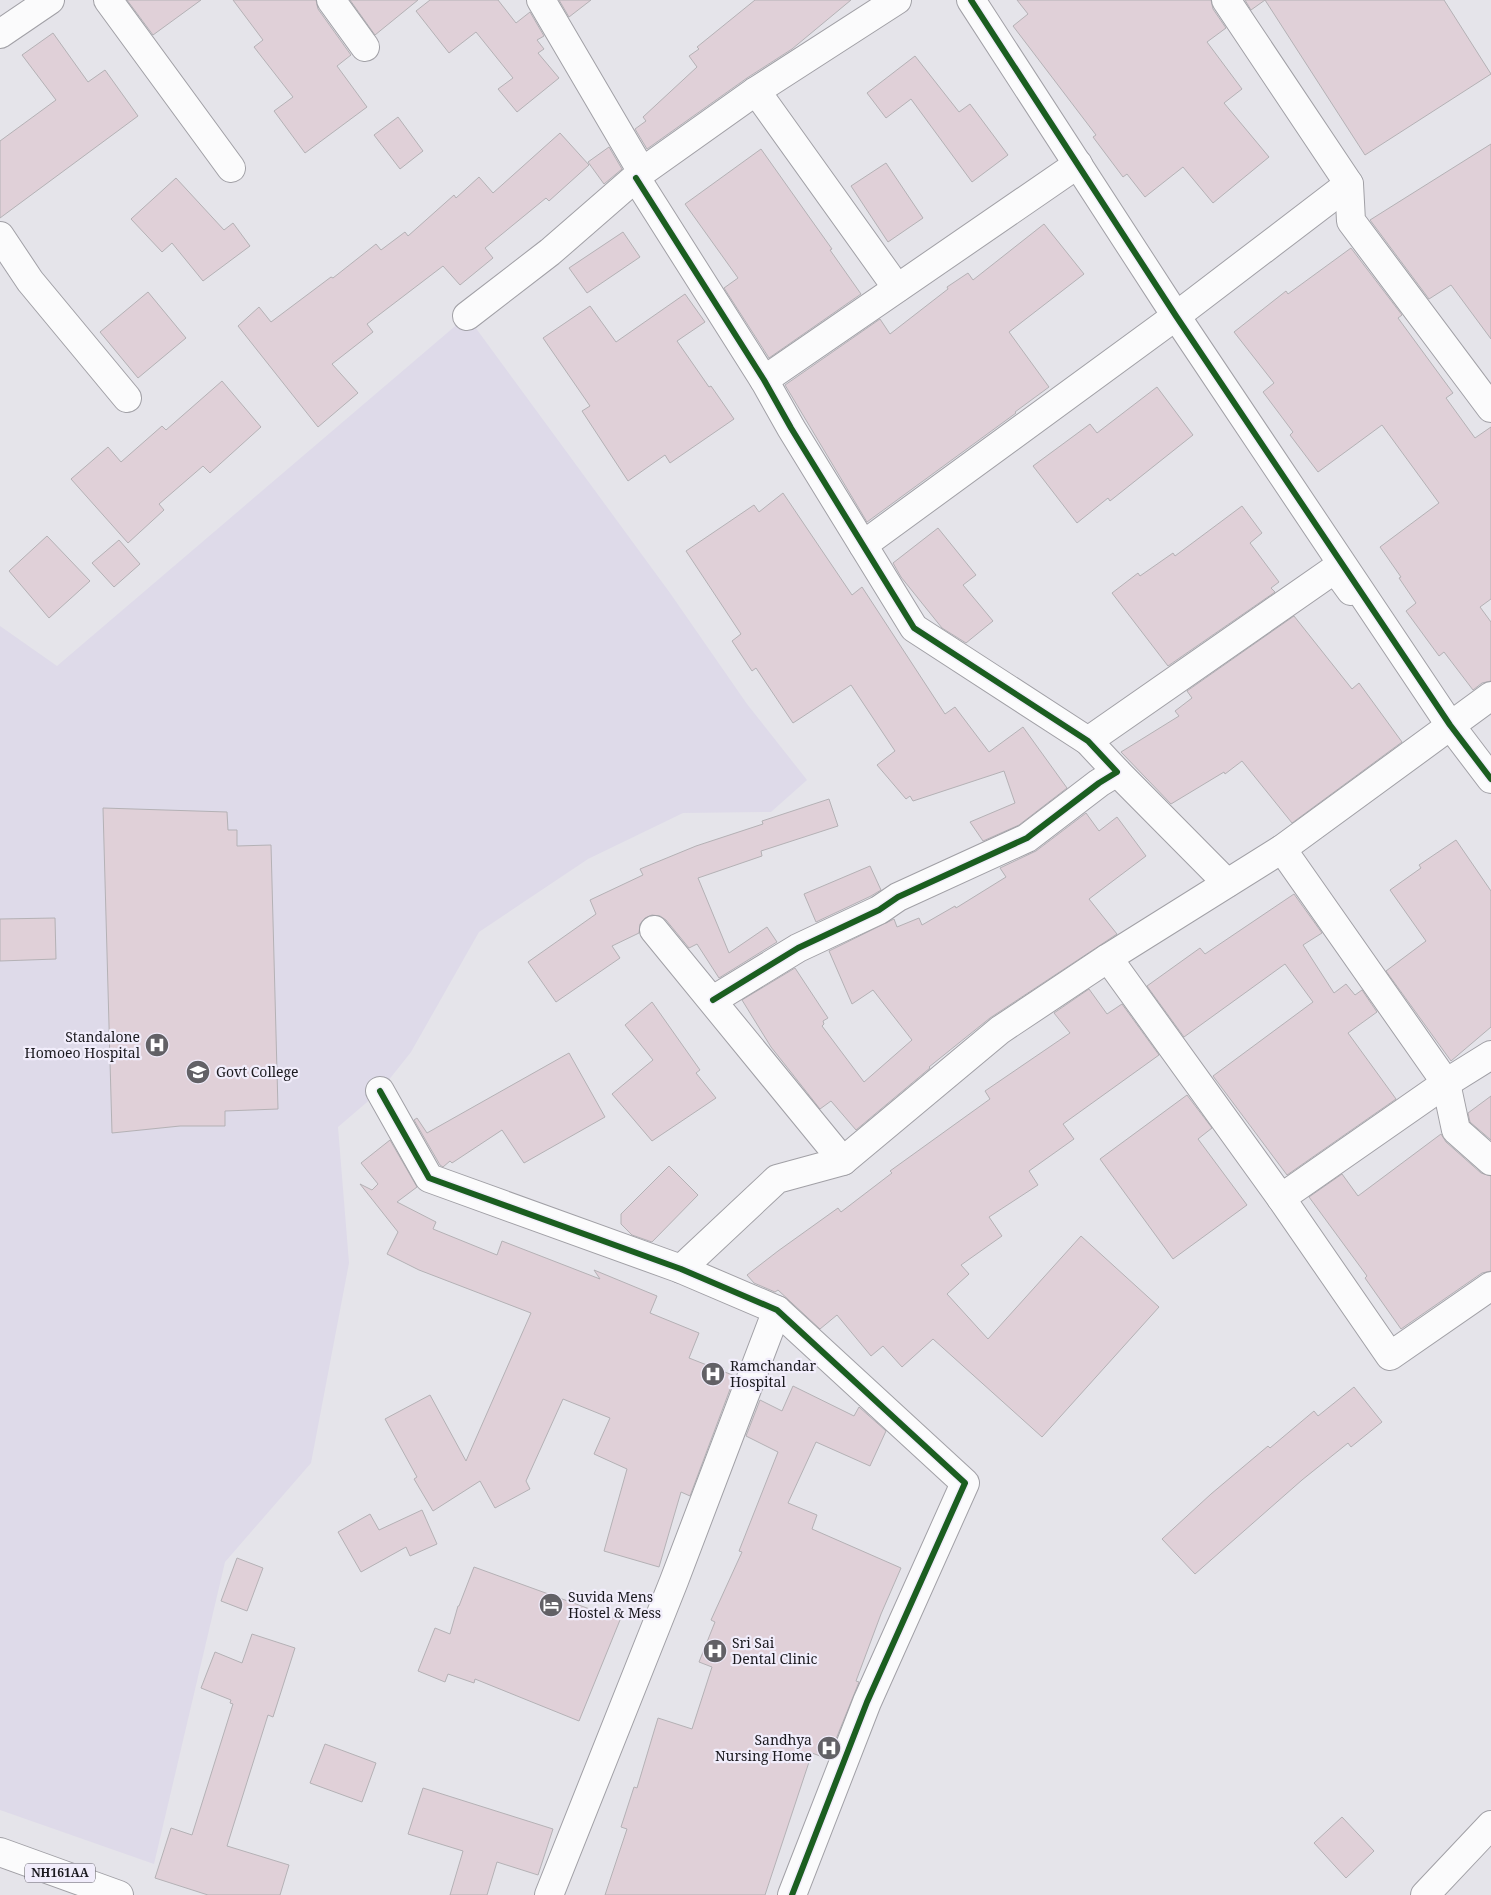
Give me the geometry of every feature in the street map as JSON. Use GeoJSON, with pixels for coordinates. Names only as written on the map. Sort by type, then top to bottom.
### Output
{"type":"FeatureCollection","features":[{"type":"Feature","properties":{"kind":"main road"},"geometry":{"type":"LineString","coordinates":[[0,34],[50,0]]}},
{"type":"Feature","properties":{"kind":"main road"},"geometry":{"type":"LineString","coordinates":[[108,0],[231,168]]}},
{"type":"Feature","properties":{"kind":"main road"},"geometry":{"type":"LineString","coordinates":[[331,0],[365,47]]}},
{"type":"Feature","properties":{"kind":"main road"},"geometry":{"type":"LineString","coordinates":[[541,0],[639,175],[914,628],[1088,741],[1227,883]]}},
{"type":"Feature","properties":{"kind":"main road"},"geometry":{"type":"LineString","coordinates":[[467,316],[550,252],[639,175],[756,91],[897,0]]}},
{"type":"Feature","properties":{"kind":"main road"},"geometry":{"type":"LineString","coordinates":[[971,0],[1176,316],[1450,725]]}},
{"type":"Feature","properties":{"kind":"main road"},"geometry":{"type":"LineString","coordinates":[[1226,0],[1349,184],[1350,221],[1491,408]]}},
{"type":"Feature","properties":{"kind":"main road"},"geometry":{"type":"LineString","coordinates":[[756,91],[897,288]]}},
{"type":"Feature","properties":{"kind":"main road"},"geometry":{"type":"LineString","coordinates":[[764,380],[1078,164]]}},
{"type":"Feature","properties":{"kind":"main road"},"geometry":{"type":"LineString","coordinates":[[863,545],[1176,316],[1349,184]]}},
{"type":"Feature","properties":{"kind":"main road"},"geometry":{"type":"LineString","coordinates":[[0,236],[30,281],[127,398]]}},
{"type":"Feature","properties":{"kind":"main road"},"geometry":{"type":"LineString","coordinates":[[1088,741],[1335,569],[1491,779]]}},
{"type":"Feature","properties":{"kind":"main road"},"geometry":{"type":"LineString","coordinates":[[681,1269],[777,1179],[843,1161],[1000,1030],[1108,958],[1282,849],[1491,696]]}},
{"type":"Feature","properties":{"kind":"main road"},"geometry":{"type":"LineString","coordinates":[[713,1000],[798,948],[879,910],[898,897],[1027,838],[1099,783],[1117,772]]}},
{"type":"Feature","properties":{"kind":"main road"},"geometry":{"type":"LineString","coordinates":[[1282,849],[1446,1084],[1456,1130],[1491,1161]]}},
{"type":"Feature","properties":{"kind":"main road"},"geometry":{"type":"LineString","coordinates":[[654,930],[843,1161]]}},
{"type":"Feature","properties":{"kind":"main road"},"geometry":{"type":"LineString","coordinates":[[1108,958],[1282,1198],[1390,1356],[1491,1286]]}},
{"type":"Feature","properties":{"kind":"main road"},"geometry":{"type":"LineString","coordinates":[[1282,1198],[1491,1055]]}},
{"type":"Feature","properties":{"kind":"main road"},"geometry":{"type":"LineString","coordinates":[[380,1091],[429,1178],[681,1269],[777,1310],[965,1483],[867,1702],[792,1895]]}},
{"type":"Feature","properties":{"kind":"main road"},"geometry":{"type":"LineString","coordinates":[[549,1895],[678,1572],[777,1310]]}},
{"type":"Feature","properties":{"kind":"main road"},"geometry":{"type":"LineString","coordinates":[[1425,1895],[1491,1825]]}},
{"type":"Feature","properties":{"kind":"main road","name":"NH161AA"},"geometry":{"type":"LineString","coordinates":[[0,1852],[119,1895]]}},
{"type":"Feature","properties":{"kind":"shaded area","name":"Govt College"},"geometry":{"type":"Polygon","coordinates":[[[467,316],[670,593],[747,704],[807,780],[771,812],[683,813],[588,859],[479,932],[411,1052],[380,1091],[338,1127],[349,1263],[311,1463],[225,1562],[154,1864],[0,1810],[0,626],[57,666],[467,316]]]}},
{"type":"Feature","properties":{"kind":"building"},"geometry":{"type":"Polygon","coordinates":[[[127,0],[201,0],[153,35],[127,0]]]}},
{"type":"Feature","properties":{"kind":"building"},"geometry":{"type":"Polygon","coordinates":[[[233,0],[316,0],[318,9],[351,55],[337,66],[367,107],[305,153],[274,111],[293,97],[254,47],[263,40],[233,0]]]}},
{"type":"Feature","properties":{"kind":"building"},"geometry":{"type":"Polygon","coordinates":[[[350,0],[418,0],[375,35],[350,0]]]}},
{"type":"Feature","properties":{"kind":"building"},"geometry":{"type":"Polygon","coordinates":[[[430,0],[498,0],[516,23],[530,12],[544,36],[537,40],[544,49],[538,53],[559,78],[517,112],[498,89],[513,78],[476,32],[449,53],[416,11],[430,0]]]}},
{"type":"Feature","properties":{"kind":"building"},"geometry":{"type":"Polygon","coordinates":[[[559,0],[591,0],[569,17],[559,0]]]}},
{"type":"Feature","properties":{"kind":"building"},"geometry":{"type":"Polygon","coordinates":[[[755,0],[851,0],[792,49],[747,78],[647,149],[635,129],[646,121],[643,117],[697,67],[689,56],[699,49],[697,47],[755,0]]]}},
{"type":"Feature","properties":{"kind":"building"},"geometry":{"type":"Polygon","coordinates":[[[1017,0],[1211,0],[1213,9],[1226,28],[1207,42],[1242,89],[1224,103],[1269,157],[1213,203],[1183,167],[1145,197],[1127,174],[1123,177],[1093,137],[1096,135],[1013,26],[1028,14],[1017,0]]]}},
{"type":"Feature","properties":{"kind":"building"},"geometry":{"type":"Polygon","coordinates":[[[1245,0],[1265,0],[1251,10],[1245,0]]]}},
{"type":"Feature","properties":{"kind":"building"},"geometry":{"type":"Polygon","coordinates":[[[1265,0],[1444,0],[1491,74],[1365,155],[1265,0]]]}},
{"type":"Feature","properties":{"kind":"building"},"geometry":{"type":"Polygon","coordinates":[[[53,33],[88,82],[105,70],[138,116],[0,218],[0,141],[56,100],[22,55],[53,33]]]}},
{"type":"Feature","properties":{"kind":"building"},"geometry":{"type":"Polygon","coordinates":[[[915,56],[959,112],[970,104],[1008,155],[972,182],[911,99],[886,118],[867,93],[915,56]]]}},
{"type":"Feature","properties":{"kind":"building"},"geometry":{"type":"Polygon","coordinates":[[[398,117],[423,151],[400,169],[374,135],[398,117]]]}},
{"type":"Feature","properties":{"kind":"building"},"geometry":{"type":"Polygon","coordinates":[[[560,133],[589,165],[549,201],[546,198],[485,248],[493,258],[460,285],[443,266],[367,324],[373,332],[332,364],[358,393],[318,427],[238,326],[259,307],[271,322],[331,277],[333,278],[376,244],[381,250],[405,232],[408,236],[454,195],[456,198],[479,177],[493,193],[560,133]]]}},
{"type":"Feature","properties":{"kind":"building"},"geometry":{"type":"Polygon","coordinates":[[[1491,144],[1491,339],[1451,285],[1429,299],[1370,220],[1491,144]]]}},
{"type":"Feature","properties":{"kind":"building"},"geometry":{"type":"Polygon","coordinates":[[[609,147],[622,169],[604,184],[588,162],[609,147]]]}},
{"type":"Feature","properties":{"kind":"building"},"geometry":{"type":"Polygon","coordinates":[[[761,149],[832,249],[830,250],[861,294],[769,358],[724,288],[738,278],[685,204],[761,149]]]}},
{"type":"Feature","properties":{"kind":"building"},"geometry":{"type":"Polygon","coordinates":[[[886,163],[923,218],[888,242],[851,186],[886,163]]]}},
{"type":"Feature","properties":{"kind":"building"},"geometry":{"type":"Polygon","coordinates":[[[176,178],[224,230],[233,223],[250,246],[203,281],[172,243],[162,252],[131,219],[176,178]]]}},
{"type":"Feature","properties":{"kind":"building"},"geometry":{"type":"Polygon","coordinates":[[[1044,224],[1084,274],[1009,332],[1049,387],[867,522],[785,385],[880,319],[890,334],[948,289],[947,287],[968,273],[973,280],[1044,224]]]}},
{"type":"Feature","properties":{"kind":"building"},"geometry":{"type":"Polygon","coordinates":[[[623,232],[640,257],[587,293],[569,268],[623,232]]]}},
{"type":"Feature","properties":{"kind":"building"},"geometry":{"type":"Polygon","coordinates":[[[1351,248],[1402,315],[1398,318],[1453,393],[1446,398],[1475,438],[1491,427],[1491,599],[1480,607],[1491,622],[1491,681],[1482,683],[1473,690],[1444,652],[1439,656],[1406,611],[1416,603],[1380,547],[1439,503],[1382,425],[1318,472],[1290,435],[1293,432],[1263,392],[1274,383],[1234,332],[1286,291],[1288,294],[1351,248]]]}},
{"type":"Feature","properties":{"kind":"building"},"geometry":{"type":"Polygon","coordinates":[[[148,292],[186,338],[138,378],[100,332],[148,292]]]}},
{"type":"Feature","properties":{"kind":"building"},"geometry":{"type":"Polygon","coordinates":[[[685,294],[705,322],[677,341],[734,419],[670,463],[665,455],[628,481],[582,411],[590,406],[543,338],[590,306],[616,342],[685,294]]]}},
{"type":"Feature","properties":{"kind":"building"},"geometry":{"type":"Polygon","coordinates":[[[222,381],[261,427],[210,473],[203,466],[159,504],[164,510],[128,543],[71,479],[108,447],[121,462],[162,426],[166,430],[222,381]]]}},
{"type":"Feature","properties":{"kind":"building"},"geometry":{"type":"Polygon","coordinates":[[[1157,387],[1193,435],[1110,501],[1108,498],[1077,523],[1033,466],[1090,424],[1097,433],[1157,387]]]}},
{"type":"Feature","properties":{"kind":"building"},"geometry":{"type":"Polygon","coordinates":[[[783,493],[852,595],[862,587],[945,714],[955,707],[989,752],[1023,727],[1067,788],[1019,825],[983,841],[970,822],[1015,803],[1004,771],[913,801],[910,796],[906,799],[877,765],[895,751],[851,685],[793,723],[756,668],[752,671],[732,641],[741,634],[686,551],[754,505],[759,512],[783,493]]]}},
{"type":"Feature","properties":{"kind":"building"},"geometry":{"type":"Polygon","coordinates":[[[1242,506],[1262,533],[1250,543],[1279,582],[1271,588],[1275,592],[1168,666],[1112,593],[1138,573],[1140,576],[1173,553],[1175,556],[1242,506]]]}},
{"type":"Feature","properties":{"kind":"building"},"geometry":{"type":"Polygon","coordinates":[[[938,528],[976,575],[963,585],[993,621],[966,643],[942,628],[901,577],[893,563],[938,528]]]}},
{"type":"Feature","properties":{"kind":"building"},"geometry":{"type":"Polygon","coordinates":[[[47,536],[90,581],[49,618],[9,571],[47,536]]]}},
{"type":"Feature","properties":{"kind":"building"},"geometry":{"type":"Polygon","coordinates":[[[119,540],[140,564],[114,587],[92,563],[119,540]]]}},
{"type":"Feature","properties":{"kind":"building"},"geometry":{"type":"Polygon","coordinates":[[[1294,616],[1352,689],[1359,683],[1402,742],[1292,823],[1242,761],[1225,774],[1224,772],[1171,804],[1121,752],[1179,716],[1175,711],[1192,698],[1187,691],[1294,616]]]}},
{"type":"Feature","properties":{"kind":"building"},"geometry":{"type":"Polygon","coordinates":[[[829,799],[838,826],[761,851],[762,856],[698,878],[729,953],[767,927],[777,942],[719,978],[697,944],[689,948],[666,920],[660,916],[652,915],[645,918],[640,924],[639,933],[612,946],[620,958],[556,1002],[528,962],[596,914],[590,900],[643,875],[640,869],[696,846],[763,824],[762,821],[829,799]]]}},
{"type":"Feature","properties":{"kind":"building"},"geometry":{"type":"Polygon","coordinates":[[[103,808],[227,812],[228,830],[237,830],[237,846],[271,845],[278,1109],[225,1111],[225,1126],[180,1126],[112,1133],[103,808]]]}},
{"type":"Feature","properties":{"kind":"building"},"geometry":{"type":"Polygon","coordinates":[[[1086,813],[1099,831],[1117,817],[1146,856],[1089,899],[1117,934],[990,1018],[929,1067],[856,1130],[831,1101],[820,1109],[771,1047],[742,1000],[795,968],[828,1018],[823,1021],[824,1024],[822,1026],[864,1082],[912,1040],[873,990],[852,1004],[829,951],[894,919],[897,927],[919,918],[922,925],[955,906],[956,908],[1006,877],[1000,868],[1036,851],[1086,813]]]}},
{"type":"Feature","properties":{"kind":"building"},"geometry":{"type":"Polygon","coordinates":[[[1456,840],[1491,891],[1491,1027],[1451,1061],[1386,971],[1426,941],[1390,890],[1421,868],[1419,865],[1456,840]]]}},
{"type":"Feature","properties":{"kind":"building"},"geometry":{"type":"Polygon","coordinates":[[[870,866],[881,890],[816,922],[804,894],[870,866]]]}},
{"type":"Feature","properties":{"kind":"building"},"geometry":{"type":"Polygon","coordinates":[[[1294,894],[1322,933],[1303,945],[1334,993],[1346,984],[1355,995],[1362,990],[1377,1012],[1348,1033],[1396,1099],[1287,1175],[1213,1076],[1313,1002],[1285,964],[1184,1037],[1147,986],[1200,948],[1205,954],[1294,894]]]}},
{"type":"Feature","properties":{"kind":"building"},"geometry":{"type":"Polygon","coordinates":[[[55,918],[56,959],[0,961],[0,919],[55,918]]]}},
{"type":"Feature","properties":{"kind":"building"},"geometry":{"type":"Polygon","coordinates":[[[1089,989],[1107,1014],[1122,1004],[1159,1055],[1063,1124],[1074,1139],[1029,1171],[1038,1185],[989,1217],[1002,1236],[961,1265],[969,1274],[947,1294],[988,1339],[1081,1236],[1159,1307],[1042,1437],[933,1339],[902,1367],[883,1346],[871,1356],[837,1315],[820,1329],[778,1290],[775,1292],[754,1283],[747,1275],[838,1208],[841,1212],[892,1173],[890,1171],[990,1099],[985,1091],[1070,1033],[1054,1013],[1089,989]]]}},
{"type":"Feature","properties":{"kind":"building"},"geometry":{"type":"Polygon","coordinates":[[[652,1002],[700,1070],[696,1073],[716,1098],[652,1141],[612,1094],[653,1060],[625,1025],[652,1002]]]}},
{"type":"Feature","properties":{"kind":"building"},"geometry":{"type":"Polygon","coordinates":[[[569,1053],[605,1117],[524,1163],[502,1130],[452,1163],[450,1161],[443,1167],[440,1165],[414,1120],[417,1118],[427,1133],[569,1053]]]}},
{"type":"Feature","properties":{"kind":"building"},"geometry":{"type":"Polygon","coordinates":[[[1187,1095],[1212,1128],[1198,1139],[1247,1205],[1173,1259],[1100,1159],[1187,1095]]]}},
{"type":"Feature","properties":{"kind":"building"},"geometry":{"type":"Polygon","coordinates":[[[1491,1096],[1491,1140],[1470,1122],[1468,1113],[1491,1096]]]}},
{"type":"Feature","properties":{"kind":"building"},"geometry":{"type":"Polygon","coordinates":[[[1441,1134],[1446,1142],[1481,1173],[1491,1176],[1491,1271],[1482,1273],[1401,1329],[1365,1278],[1367,1276],[1309,1197],[1342,1174],[1358,1196],[1441,1134]]]}},
{"type":"Feature","properties":{"kind":"building"},"geometry":{"type":"Polygon","coordinates":[[[390,1140],[417,1187],[397,1202],[436,1222],[433,1229],[497,1255],[502,1241],[600,1279],[594,1270],[657,1296],[650,1313],[699,1333],[689,1358],[735,1376],[690,1496],[681,1492],[659,1567],[604,1551],[627,1469],[594,1454],[610,1418],[563,1399],[526,1481],[530,1489],[495,1508],[480,1481],[433,1511],[414,1479],[417,1477],[385,1419],[430,1395],[466,1461],[531,1313],[419,1270],[387,1254],[398,1232],[360,1184],[372,1190],[378,1184],[361,1163],[390,1140]]]}},
{"type":"Feature","properties":{"kind":"building"},"geometry":{"type":"Polygon","coordinates":[[[669,1166],[698,1195],[652,1242],[632,1235],[621,1224],[621,1214],[669,1166]]]}},
{"type":"Feature","properties":{"kind":"building"},"geometry":{"type":"Polygon","coordinates":[[[793,1386],[854,1416],[859,1407],[886,1431],[870,1466],[816,1442],[788,1503],[817,1515],[812,1529],[901,1568],[881,1614],[856,1681],[859,1682],[828,1759],[812,1753],[765,1895],[605,1895],[627,1829],[621,1827],[634,1787],[637,1788],[658,1718],[692,1729],[712,1667],[699,1662],[715,1622],[711,1620],[742,1552],[739,1551],[778,1452],[746,1436],[760,1400],[782,1411],[793,1386]]]}},
{"type":"Feature","properties":{"kind":"building"},"geometry":{"type":"Polygon","coordinates":[[[1354,1387],[1382,1422],[1351,1447],[1348,1443],[1302,1480],[1195,1574],[1162,1539],[1211,1494],[1268,1446],[1270,1448],[1314,1411],[1318,1416],[1354,1387]]]}},
{"type":"Feature","properties":{"kind":"building"},"geometry":{"type":"Polygon","coordinates":[[[422,1510],[437,1544],[410,1556],[406,1547],[361,1572],[338,1532],[370,1514],[379,1530],[422,1510]]]}},
{"type":"Feature","properties":{"kind":"building"},"geometry":{"type":"Polygon","coordinates":[[[237,1558],[263,1568],[247,1611],[221,1601],[237,1558]]]}},
{"type":"Feature","properties":{"kind":"building"},"geometry":{"type":"Polygon","coordinates":[[[474,1567],[620,1620],[579,1721],[475,1679],[474,1683],[448,1674],[445,1682],[418,1671],[435,1628],[450,1634],[458,1606],[474,1567]]]}},
{"type":"Feature","properties":{"kind":"building"},"geometry":{"type":"Polygon","coordinates":[[[252,1634],[295,1648],[273,1717],[268,1715],[227,1846],[289,1865],[280,1895],[208,1895],[155,1878],[171,1828],[192,1835],[233,1704],[230,1703],[231,1700],[201,1688],[215,1652],[242,1663],[252,1634]]]}},
{"type":"Feature","properties":{"kind":"building"},"geometry":{"type":"Polygon","coordinates":[[[325,1744],[376,1763],[362,1802],[310,1783],[325,1744]]]}},
{"type":"Feature","properties":{"kind":"building"},"geometry":{"type":"Polygon","coordinates":[[[423,1788],[553,1829],[538,1875],[497,1862],[487,1895],[450,1895],[463,1851],[408,1834],[423,1788]]]}},
{"type":"Feature","properties":{"kind":"building"},"geometry":{"type":"Polygon","coordinates":[[[1342,1817],[1374,1851],[1346,1878],[1314,1843],[1342,1817]]]}},
{"type":"Feature","properties":{"kind":"cycle path"},"geometry":{"type":"LineString","coordinates":[[971,0],[1176,316],[1450,725],[1491,779]]}},
{"type":"Feature","properties":{"kind":"cycle path"},"geometry":{"type":"LineString","coordinates":[[636,178],[764,380],[791,428],[914,628],[1088,741],[1117,772],[1099,783],[1027,838],[898,897],[879,910],[798,948],[713,1000]]}},
{"type":"Feature","properties":{"kind":"cycle path"},"geometry":{"type":"LineString","coordinates":[[380,1091],[429,1178],[681,1269],[777,1310],[965,1483],[867,1702],[792,1895]]}},
{"type":"Feature","properties":{"kind":"place","name":"Standalone Homoeo Hospital"},"geometry":{"type":"Point","coordinates":[157,1045]}},
{"type":"Feature","properties":{"kind":"place","name":"Govt College"},"geometry":{"type":"Point","coordinates":[198,1072]}},
{"type":"Feature","properties":{"kind":"place","name":"Ramchandar Hospital"},"geometry":{"type":"Point","coordinates":[713,1374]}},
{"type":"Feature","properties":{"kind":"place","name":"Suvida Mens Hostel & Mess"},"geometry":{"type":"Point","coordinates":[551,1605]}},
{"type":"Feature","properties":{"kind":"place","name":"Sri Sai Dental Clinic"},"geometry":{"type":"Point","coordinates":[715,1651]}},
{"type":"Feature","properties":{"kind":"place","name":"Sandhya Nursing Home"},"geometry":{"type":"Point","coordinates":[829,1748]}}]}
